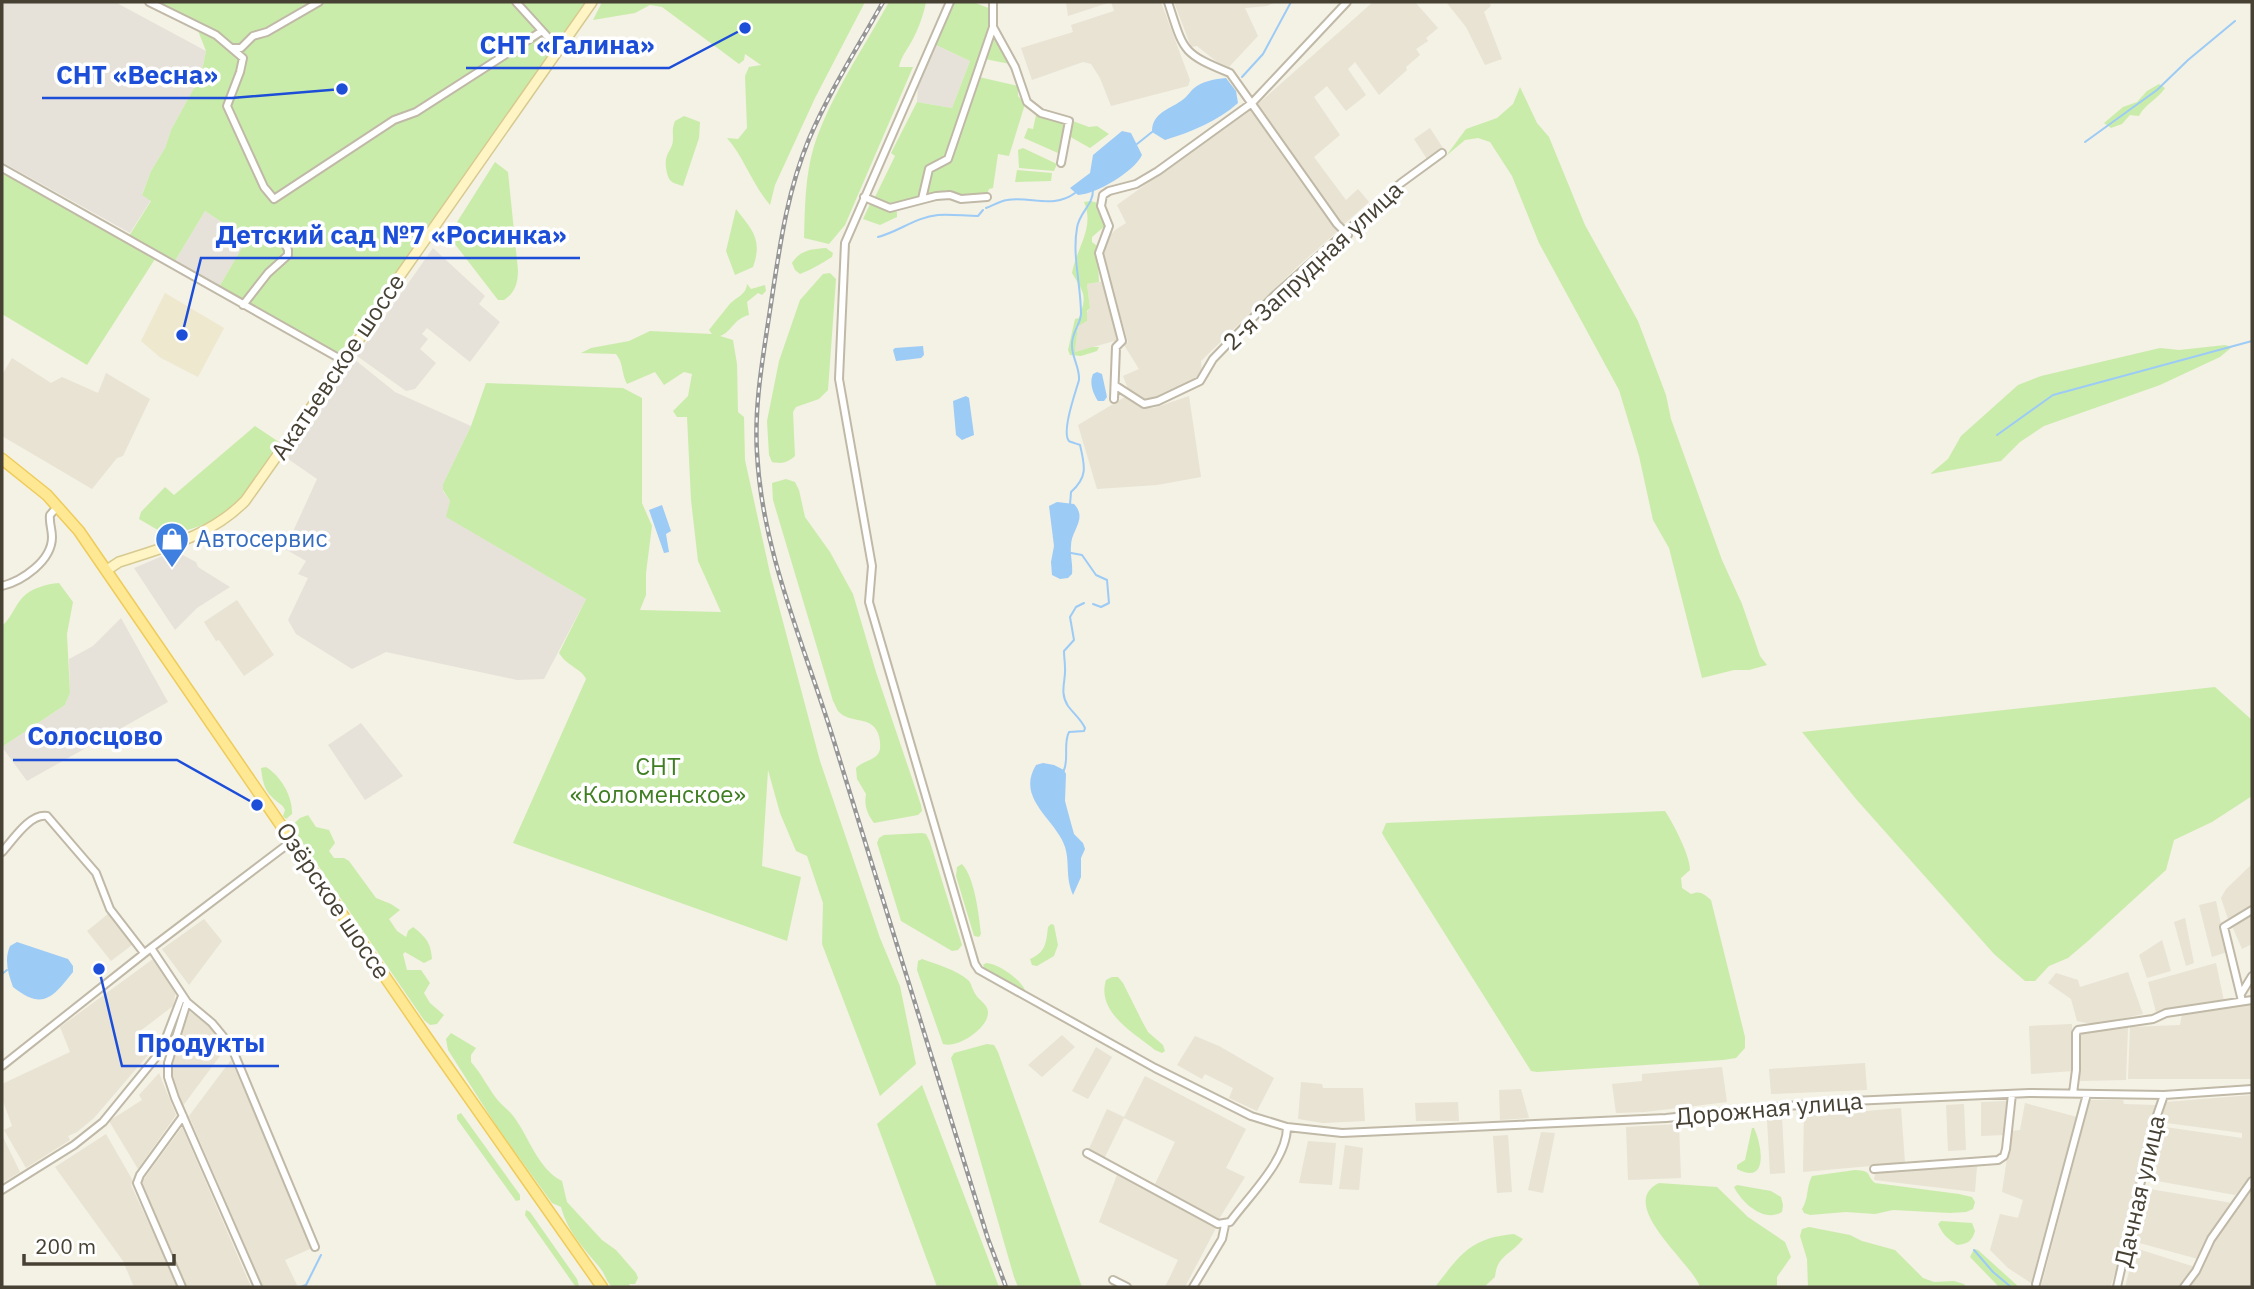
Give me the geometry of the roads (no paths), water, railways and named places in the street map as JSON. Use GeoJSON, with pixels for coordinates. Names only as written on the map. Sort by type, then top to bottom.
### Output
{"type":"FeatureCollection","features":[{"type":"Feature","properties":{"kind":"main road","name":"Акатьевское шоссе"},"geometry":{"type":"LineString","coordinates":[[107,570],[119,562],[191,538],[230,515],[258,484],[592,2]]}},
{"type":"Feature","properties":{"kind":"main road","name":"Озёрское шоссе"},"geometry":{"type":"LineString","coordinates":[[2,459],[58,506],[79,531],[602,1287]]}},
{"type":"Feature","properties":{"kind":"street"},"geometry":{"type":"LineString","coordinates":[[149,2],[195,23],[233,48],[243,58],[227,106],[264,187],[274,199],[394,120],[416,112],[542,30]]}},
{"type":"Feature","properties":{"kind":"street"},"geometry":{"type":"LineString","coordinates":[[233,48],[241,48],[253,36],[267,32],[319,2]]}},
{"type":"Feature","properties":{"kind":"street"},"geometry":{"type":"LineString","coordinates":[[516,2],[556,46]]}},
{"type":"Feature","properties":{"kind":"street","name":"Дорожная улица"},"geometry":{"type":"LineString","coordinates":[[950,2],[845,243],[839,379],[872,566],[869,602],[975,964],[985,975],[1155,1068],[1251,1116],[1287,1127],[1342,1133],[1666,1118],[1830,1102],[2012,1094],[2164,1094],[2252,1089]]}},
{"type":"Feature","properties":{"kind":"street"},"geometry":{"type":"LineString","coordinates":[[922,199],[929,169],[948,159],[993,27],[993,2]]}},
{"type":"Feature","properties":{"kind":"street"},"geometry":{"type":"LineString","coordinates":[[1168,2],[1182,44],[1202,61],[1230,73],[1347,233]]}},
{"type":"Feature","properties":{"kind":"street"},"geometry":{"type":"LineString","coordinates":[[1114,399],[1116,347],[1122,341],[1099,253],[1109,226],[1101,206],[1103,195],[1108,191],[1136,184],[1158,171],[1252,103],[1347,2]]}},
{"type":"Feature","properties":{"kind":"street"},"geometry":{"type":"LineString","coordinates":[[993,27],[1015,67],[1027,102],[1041,113],[1069,121],[1061,163]]}},
{"type":"Feature","properties":{"kind":"street","name":"2-я Запрудная улица"},"geometry":{"type":"LineString","coordinates":[[1116,386],[1144,404],[1158,401],[1200,381],[1213,359],[1274,296],[1401,183],[1442,153]]}},
{"type":"Feature","properties":{"kind":"street"},"geometry":{"type":"LineString","coordinates":[[2,168],[344,361]]}},
{"type":"Feature","properties":{"kind":"street"},"geometry":{"type":"LineString","coordinates":[[864,197],[890,208],[950,195],[961,199],[987,197]]}},
{"type":"Feature","properties":{"kind":"street"},"geometry":{"type":"LineString","coordinates":[[243,305],[268,273],[288,255],[279,232]]}},
{"type":"Feature","properties":{"kind":"street"},"geometry":{"type":"LineString","coordinates":[[2,586],[21,580],[45,557],[52,537],[50,514],[58,506]]}},
{"type":"Feature","properties":{"kind":"street"},"geometry":{"type":"LineString","coordinates":[[2,852],[33,819],[47,816],[96,873],[110,909],[148,951],[185,999],[212,1023],[231,1046],[315,1247]]}},
{"type":"Feature","properties":{"kind":"street"},"geometry":{"type":"LineString","coordinates":[[2,1066],[292,841]]}},
{"type":"Feature","properties":{"kind":"street"},"geometry":{"type":"LineString","coordinates":[[2242,998],[2224,927],[2252,910]]}},
{"type":"Feature","properties":{"kind":"street"},"geometry":{"type":"LineString","coordinates":[[2242,998],[2252,976]]}},
{"type":"Feature","properties":{"kind":"street"},"geometry":{"type":"LineString","coordinates":[[2073,1093],[2078,1030],[2153,1019],[2166,1013],[2242,998],[2252,1000]]}},
{"type":"Feature","properties":{"kind":"street"},"geometry":{"type":"LineString","coordinates":[[185,999],[167,1069],[170,1086],[258,1287]]}},
{"type":"Feature","properties":{"kind":"street"},"geometry":{"type":"LineString","coordinates":[[2,1191],[74,1145],[103,1122],[161,1051],[185,999]]}},
{"type":"Feature","properties":{"kind":"street"},"geometry":{"type":"LineString","coordinates":[[1874,1169],[1998,1160],[2004,1156],[2006,1149],[2012,1094]]}},
{"type":"Feature","properties":{"kind":"street"},"geometry":{"type":"LineString","coordinates":[[2036,1284],[2087,1094]]}},
{"type":"Feature","properties":{"kind":"street","name":"Дачная улица"},"geometry":{"type":"LineString","coordinates":[[2117,1287],[2154,1124],[2164,1094]]}},
{"type":"Feature","properties":{"kind":"street"},"geometry":{"type":"LineString","coordinates":[[182,1287],[137,1183],[183,1116]]}},
{"type":"Feature","properties":{"kind":"street"},"geometry":{"type":"LineString","coordinates":[[1087,1153],[1218,1224],[1225,1224],[1230,1222],[1281,1154],[1287,1137],[1287,1127]]}},
{"type":"Feature","properties":{"kind":"street"},"geometry":{"type":"LineString","coordinates":[[2184,1287],[2196,1271],[2211,1239],[2252,1181]]}},
{"type":"Feature","properties":{"kind":"street"},"geometry":{"type":"LineString","coordinates":[[1193,1287],[1222,1239],[1225,1224]]}},
{"type":"Feature","properties":{"kind":"street"},"geometry":{"type":"LineString","coordinates":[[1113,1280],[1127,1287]]}},
{"type":"Feature","properties":{"kind":"water"},"geometry":{"type":"Polygon","coordinates":[[[1226,78],[1236,91],[1238,103],[1222,115],[1165,140],[1152,132],[1158,116],[1183,100],[1197,86],[1226,78]]]}},
{"type":"Feature","properties":{"kind":"water"},"geometry":{"type":"Polygon","coordinates":[[[1122,131],[1131,133],[1142,155],[1138,162],[1114,181],[1078,195],[1070,188],[1090,173],[1093,155],[1122,131]]]}},
{"type":"Feature","properties":{"kind":"water"},"geometry":{"type":"Polygon","coordinates":[[[923,346],[924,355],[921,358],[896,361],[893,350],[895,348],[923,346]]]}},
{"type":"Feature","properties":{"kind":"water"},"geometry":{"type":"Polygon","coordinates":[[[1097,372],[1102,374],[1107,397],[1104,401],[1098,401],[1092,388],[1092,377],[1097,372]]]}},
{"type":"Feature","properties":{"kind":"water"},"geometry":{"type":"Polygon","coordinates":[[[966,396],[969,398],[974,435],[962,440],[956,435],[953,401],[966,396]]]}},
{"type":"Feature","properties":{"kind":"water"},"geometry":{"type":"Polygon","coordinates":[[[1057,502],[1074,504],[1079,515],[1072,540],[1072,574],[1068,578],[1060,579],[1052,575],[1051,562],[1054,546],[1049,506],[1057,502]]]}},
{"type":"Feature","properties":{"kind":"water"},"geometry":{"type":"Polygon","coordinates":[[[662,505],[671,531],[666,534],[669,552],[664,553],[649,510],[662,505]]]}},
{"type":"Feature","properties":{"kind":"water"},"geometry":{"type":"Polygon","coordinates":[[[1036,765],[1054,765],[1066,774],[1065,801],[1074,834],[1085,849],[1081,858],[1081,877],[1073,895],[1065,847],[1034,799],[1031,788],[1031,777],[1036,765]]]}},
{"type":"Feature","properties":{"kind":"water"},"geometry":{"type":"Polygon","coordinates":[[[17,942],[68,959],[73,966],[73,972],[47,998],[32,998],[13,987],[7,956],[10,946],[17,942]]]}},
{"type":"Feature","properties":{"kind":"waterway"},"geometry":{"type":"LineString","coordinates":[[1242,77],[1263,54],[1291,2]]}},
{"type":"Feature","properties":{"kind":"waterway"},"geometry":{"type":"LineString","coordinates":[[2085,142],[2157,90],[2235,21]]}},
{"type":"Feature","properties":{"kind":"waterway"},"geometry":{"type":"LineString","coordinates":[[1137,144],[1152,132]]}},
{"type":"Feature","properties":{"kind":"waterway"},"geometry":{"type":"LineString","coordinates":[[1070,505],[1071,492],[1084,471],[1080,445],[1069,441],[1067,436],[1070,411],[1079,380],[1072,348],[1073,336],[1081,314],[1076,239],[1078,222],[1091,200],[1093,190]]}},
{"type":"Feature","properties":{"kind":"waterway"},"geometry":{"type":"LineString","coordinates":[[986,208],[1007,200],[1050,201],[1067,198],[1075,193]]}},
{"type":"Feature","properties":{"kind":"waterway"},"geometry":{"type":"LineString","coordinates":[[878,237],[930,216],[978,216],[983,210]]}},
{"type":"Feature","properties":{"kind":"waterway"},"geometry":{"type":"LineString","coordinates":[[1997,435],[2053,395],[2252,341]]}},
{"type":"Feature","properties":{"kind":"waterway"},"geometry":{"type":"LineString","coordinates":[[1071,553],[1082,555],[1096,575],[1107,580],[1109,603],[1101,607],[1093,604]]}},
{"type":"Feature","properties":{"kind":"waterway"},"geometry":{"type":"LineString","coordinates":[[1064,770],[1069,732],[1084,731],[1085,728],[1065,701],[1063,691],[1064,651],[1074,640],[1070,617],[1076,607],[1084,603]]}},
{"type":"Feature","properties":{"kind":"waterway"},"geometry":{"type":"LineString","coordinates":[[2,974],[7,970]]}},
{"type":"Feature","properties":{"kind":"waterway"},"geometry":{"type":"LineString","coordinates":[[1974,1250],[1993,1272],[2011,1287]]}},
{"type":"Feature","properties":{"kind":"waterway"},"geometry":{"type":"LineString","coordinates":[[301,1287],[306,1285],[321,1255]]}},
{"type":"Feature","properties":{"kind":"railway"},"geometry":{"type":"LineString","coordinates":[[883,2],[817,121],[794,181],[784,223],[758,399],[756,435],[760,489],[775,561],[832,735],[988,1239],[1006,1287]]}},
{"type":"Feature","properties":{"kind":"place","name":"СНТ «Галина»"},"geometry":{"type":"Point","coordinates":[745,28]}},
{"type":"Feature","properties":{"kind":"place","name":"СНТ «Весна»"},"geometry":{"type":"Point","coordinates":[342,89]}},
{"type":"Feature","properties":{"kind":"place","name":"Детский сад №7 «Росинка»"},"geometry":{"type":"Point","coordinates":[182,335]}},
{"type":"Feature","properties":{"kind":"place","name":"Автосервис"},"geometry":{"type":"Point","coordinates":[172,569]}},
{"type":"Feature","properties":{"kind":"place","name":"Солосцово"},"geometry":{"type":"Point","coordinates":[257,805]}},
{"type":"Feature","properties":{"kind":"place","name":"Продукты"},"geometry":{"type":"Point","coordinates":[99,969]}},
{"type":"Feature","properties":{"kind":"park label","name":"СНТ «Коломенское»"},"geometry":{"type":"Point","coordinates":[658,781]}}]}
